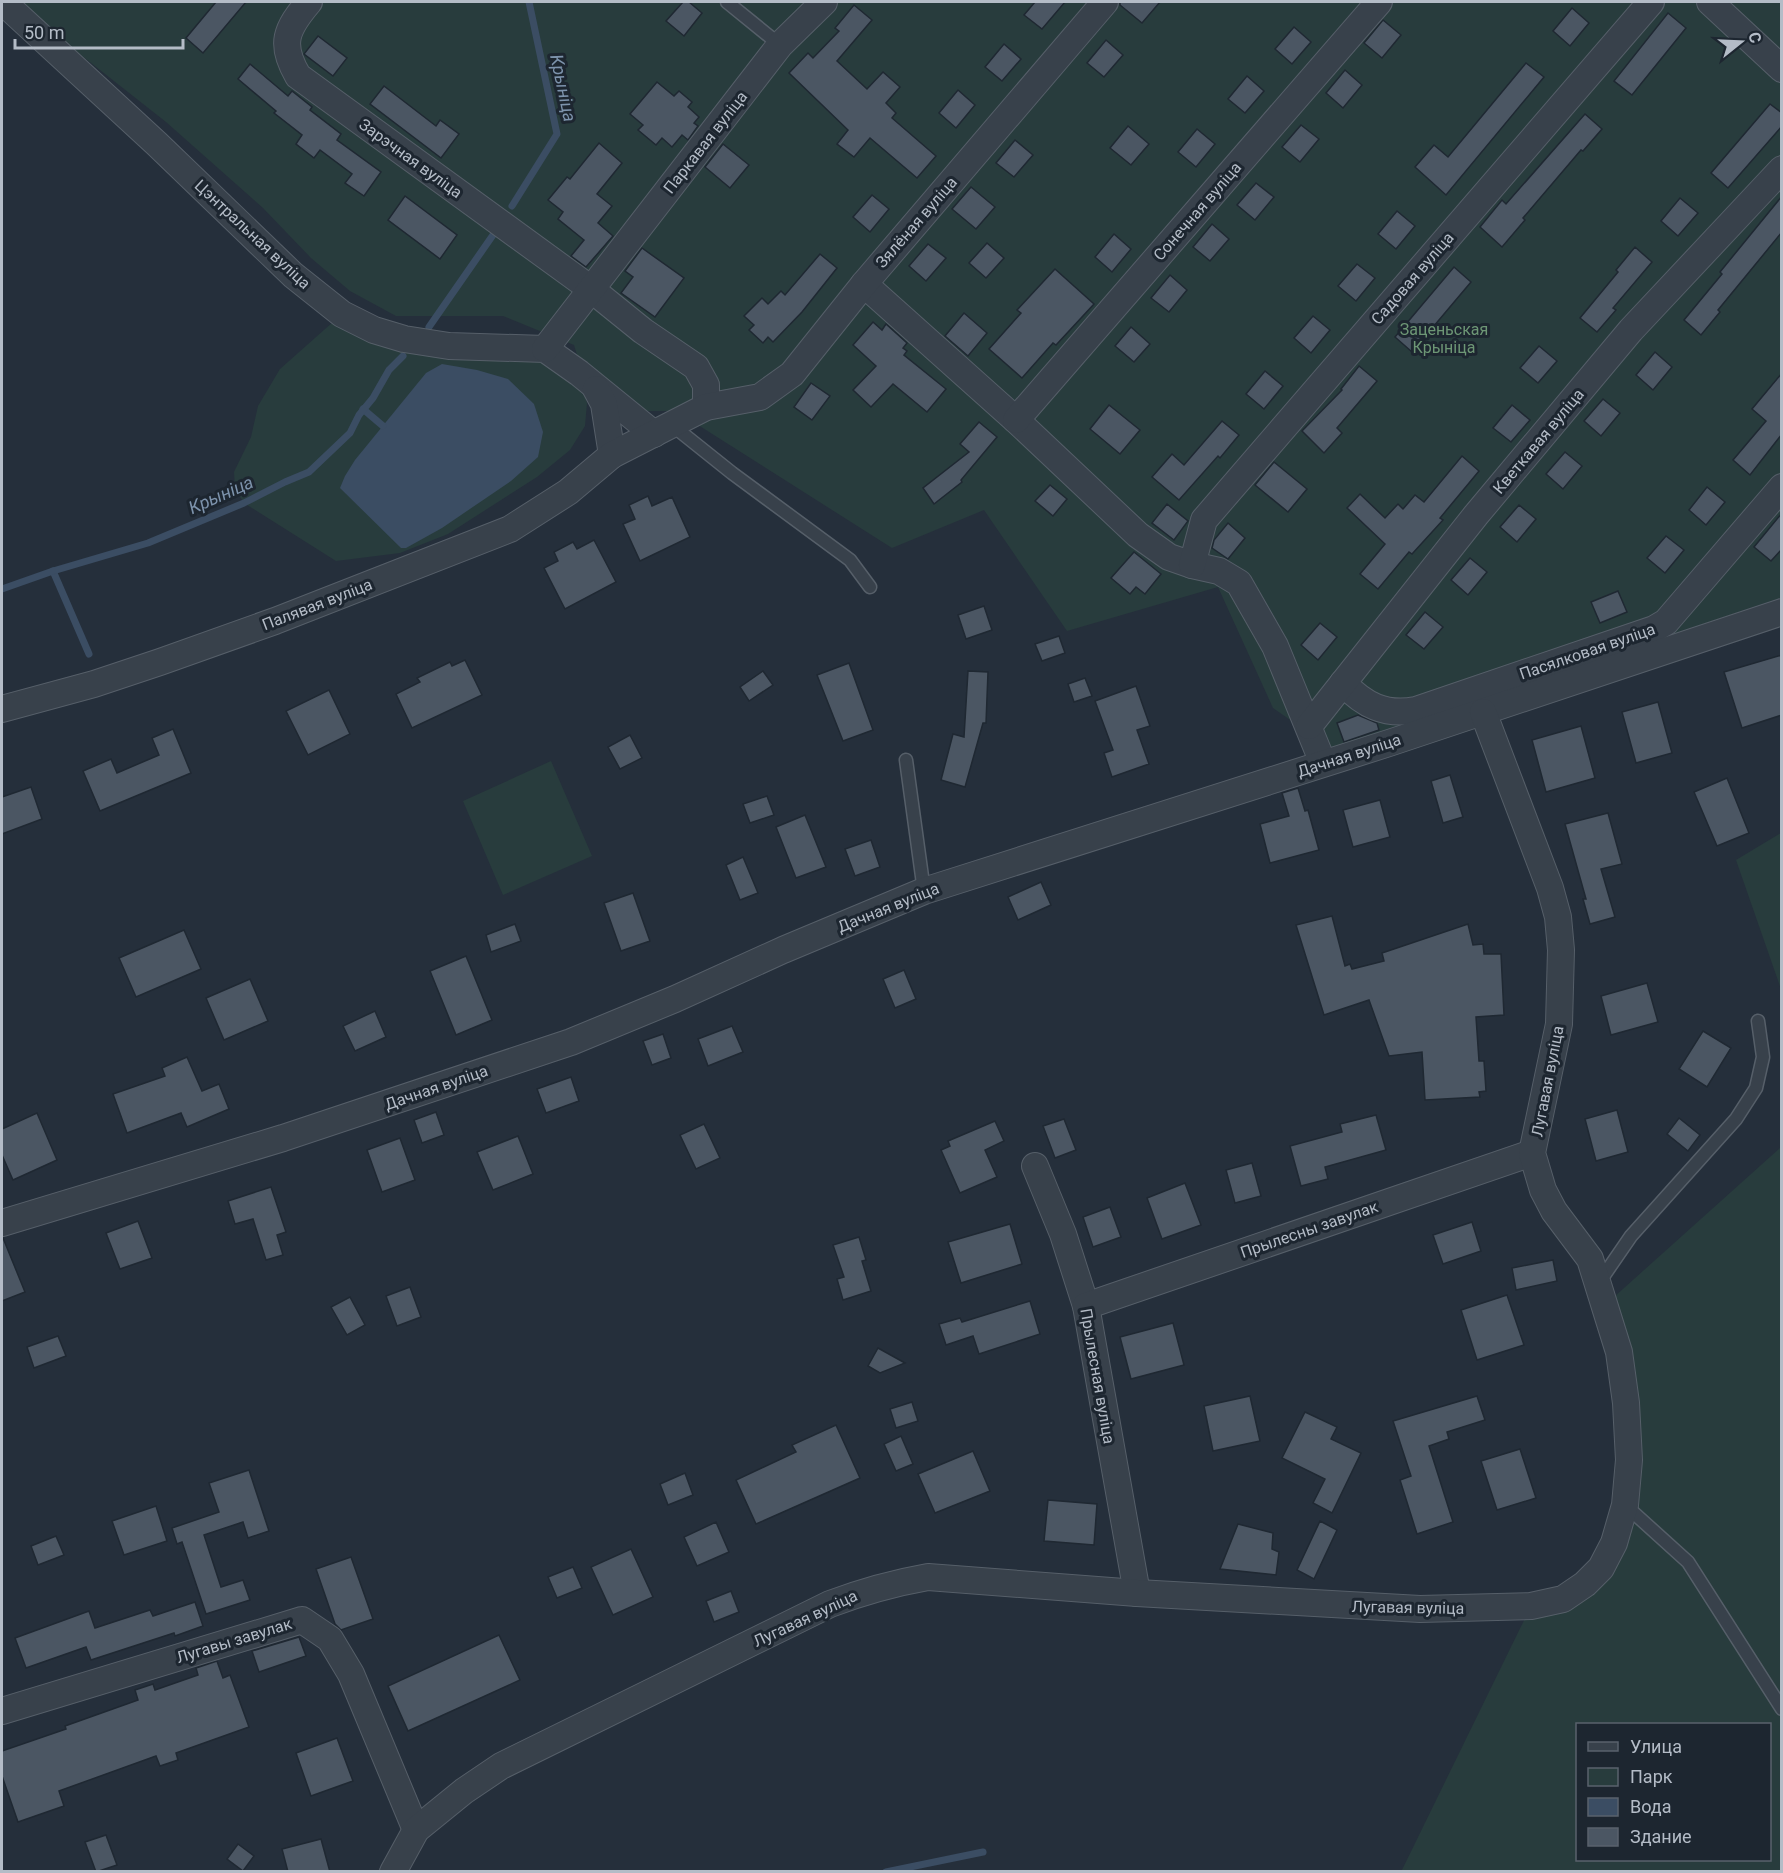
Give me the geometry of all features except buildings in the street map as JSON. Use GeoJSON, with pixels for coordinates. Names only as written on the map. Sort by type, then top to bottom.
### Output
{"type":"FeatureCollection","features":[{"type":"Feature","properties":{"kind":"street","name":"Зарэчная вуліца"},"geometry":{"type":"LineString","coordinates":[[309,2],[295,18],[286,45],[288,60],[298,76],[591,289]]}},
{"type":"Feature","properties":{"kind":"street","name":"Паркавая вуліца"},"geometry":{"type":"LineString","coordinates":[[591,289],[780,45],[824,2]]}},
{"type":"Feature","properties":{"kind":"street","name":"Зялёная вуліца"},"geometry":{"type":"LineString","coordinates":[[663,430],[706,406],[760,397],[792,374],[864,284],[1105,2]]}},
{"type":"Feature","properties":{"kind":"street","name":"Сонечная вуліца"},"geometry":{"type":"LineString","coordinates":[[1016,420],[1379,2]]}},
{"type":"Feature","properties":{"kind":"street","name":"Садовая вуліца"},"geometry":{"type":"LineString","coordinates":[[1192,565],[1204,520],[1651,2]]}},
{"type":"Feature","properties":{"kind":"street"},"geometry":{"type":"LineString","coordinates":[[1710,2],[1782,69]]}},
{"type":"Feature","properties":{"kind":"street","name":"Цэнтральная вуліца"},"geometry":{"type":"LineString","coordinates":[[12,5],[293,275],[342,314],[374,330],[404,339],[449,346],[545,349]]}},
{"type":"Feature","properties":{"kind":"street","name":"Кветкавая вуліца"},"geometry":{"type":"LineString","coordinates":[[1309,726],[1476,515],[1631,330],[1782,169]]}},
{"type":"Feature","properties":{"kind":"street"},"geometry":{"type":"LineString","coordinates":[[864,284],[1016,420],[1138,535],[1169,557],[1219,571],[1239,584],[1275,646],[1323,763]]}},
{"type":"Feature","properties":{"kind":"street"},"geometry":{"type":"LineString","coordinates":[[663,430],[595,388],[545,349],[591,289],[643,331],[696,366],[706,385],[706,406]]}},
{"type":"Feature","properties":{"kind":"street"},"geometry":{"type":"LineString","coordinates":[[595,388],[604,404],[612,455]]}},
{"type":"Feature","properties":{"kind":"street","name":"Палявая вуліца"},"geometry":{"type":"LineString","coordinates":[[2,709],[94,684],[160,662],[275,621],[510,529],[568,492],[612,455],[663,430]]}},
{"type":"Feature","properties":{"kind":"street","name":"Пасялковая вуліца"},"geometry":{"type":"LineString","coordinates":[[1343,683],[1358,699],[1382,710],[1402,712],[1416,710],[1654,629],[1666,622],[1782,487]]}},
{"type":"Feature","properties":{"kind":"street","name":"Дачная вуліца"},"geometry":{"type":"LineString","coordinates":[[2,1223],[283,1138],[571,1042],[924,891],[1483,712],[1782,612]]}},
{"type":"Feature","properties":{"kind":"street","name":"Лугавая вуліца"},"geometry":{"type":"LineString","coordinates":[[393,1872],[416,1830],[464,1791],[501,1766],[830,1604],[863,1592],[928,1577],[1137,1593],[1420,1609],[1531,1606],[1563,1599],[1585,1584],[1601,1568],[1614,1543],[1625,1505],[1629,1460],[1626,1403],[1619,1352],[1590,1260],[1554,1211],[1543,1190],[1532,1153],[1559,1024],[1561,950],[1558,917],[1550,888],[1483,712]]}},
{"type":"Feature","properties":{"kind":"street","name":"Прылесны завулак"},"geometry":{"type":"LineString","coordinates":[[1086,1306],[1532,1153]]}},
{"type":"Feature","properties":{"kind":"street","name":"Прылесная вуліца"},"geometry":{"type":"LineString","coordinates":[[1035,1166],[1063,1234],[1086,1306],[1137,1593]]}},
{"type":"Feature","properties":{"kind":"street","name":"Лугавы завулак"},"geometry":{"type":"LineString","coordinates":[[2,1711],[302,1620],[330,1639],[351,1674],[416,1830]]}},
{"type":"Feature","properties":{"kind":"lane"},"geometry":{"type":"LineString","coordinates":[[727,2],[780,45]]}},
{"type":"Feature","properties":{"kind":"lane"},"geometry":{"type":"LineString","coordinates":[[663,430],[850,560],[870,587]]}},
{"type":"Feature","properties":{"kind":"lane"},"geometry":{"type":"LineString","coordinates":[[906,760],[924,891]]}},
{"type":"Feature","properties":{"kind":"lane"},"geometry":{"type":"LineString","coordinates":[[1598,1285],[1631,1236],[1736,1119],[1756,1088],[1763,1058],[1758,1021]]}},
{"type":"Feature","properties":{"kind":"lane"},"geometry":{"type":"LineString","coordinates":[[1625,1505],[1688,1562],[1782,1709]]}},
{"type":"Feature","properties":{"kind":"green space","name":"Заценьская Крыніца"},"geometry":{"type":"Polygon","coordinates":[[[23,2],[1781,2],[1781,598],[1388,729],[1312,759],[1296,724],[1273,708],[1218,587],[1067,631],[984,510],[892,548],[676,411],[633,411],[578,358],[574,345],[503,316],[396,316],[350,291],[311,258],[263,208],[166,122],[67,44],[23,2]]]}},
{"type":"Feature","properties":{"kind":"green space"},"geometry":{"type":"Polygon","coordinates":[[[342,314],[374,330],[545,349],[579,373],[587,403],[585,426],[570,450],[537,477],[448,534],[400,553],[336,561],[244,503],[235,489],[234,472],[251,437],[258,406],[280,369],[342,314]]]}},
{"type":"Feature","properties":{"kind":"green space"},"geometry":{"type":"Polygon","coordinates":[[[551,761],[592,856],[503,895],[463,801],[551,761]]]}},
{"type":"Feature","properties":{"kind":"green space"},"geometry":{"type":"Polygon","coordinates":[[[1781,833],[1781,989],[1736,860],[1781,833]]]}},
{"type":"Feature","properties":{"kind":"green space"},"geometry":{"type":"Polygon","coordinates":[[[1781,1147],[1781,1871],[1401,1872],[1531,1606],[1585,1584],[1625,1505],[1604,1306],[1781,1147]]]}},
{"type":"Feature","properties":{"kind":"water"},"geometry":{"type":"Polygon","coordinates":[[[442,364],[477,370],[508,379],[534,404],[543,432],[538,457],[511,481],[442,528],[406,548],[401,548],[340,488],[355,460],[426,373],[442,364]]]}},
{"type":"Feature","properties":{"kind":"waterway","name":"Крыніца"},"geometry":{"type":"LineString","coordinates":[[512,206],[557,134],[529,2]]}},
{"type":"Feature","properties":{"kind":"waterway","name":"Крыніца"},"geometry":{"type":"LineString","coordinates":[[429,327],[493,235]]}},
{"type":"Feature","properties":{"kind":"waterway","name":"Крыніца"},"geometry":{"type":"LineString","coordinates":[[2,589],[53,571],[148,543],[244,503],[309,472],[350,433],[359,415],[373,398],[389,370],[403,356]]}},
{"type":"Feature","properties":{"kind":"waterway"},"geometry":{"type":"LineString","coordinates":[[363,409],[383,426]]}},
{"type":"Feature","properties":{"kind":"waterway"},"geometry":{"type":"LineString","coordinates":[[53,571],[89,654]]}},
{"type":"Feature","properties":{"kind":"waterway"},"geometry":{"type":"LineString","coordinates":[[886,1872],[983,1852]]}}]}
